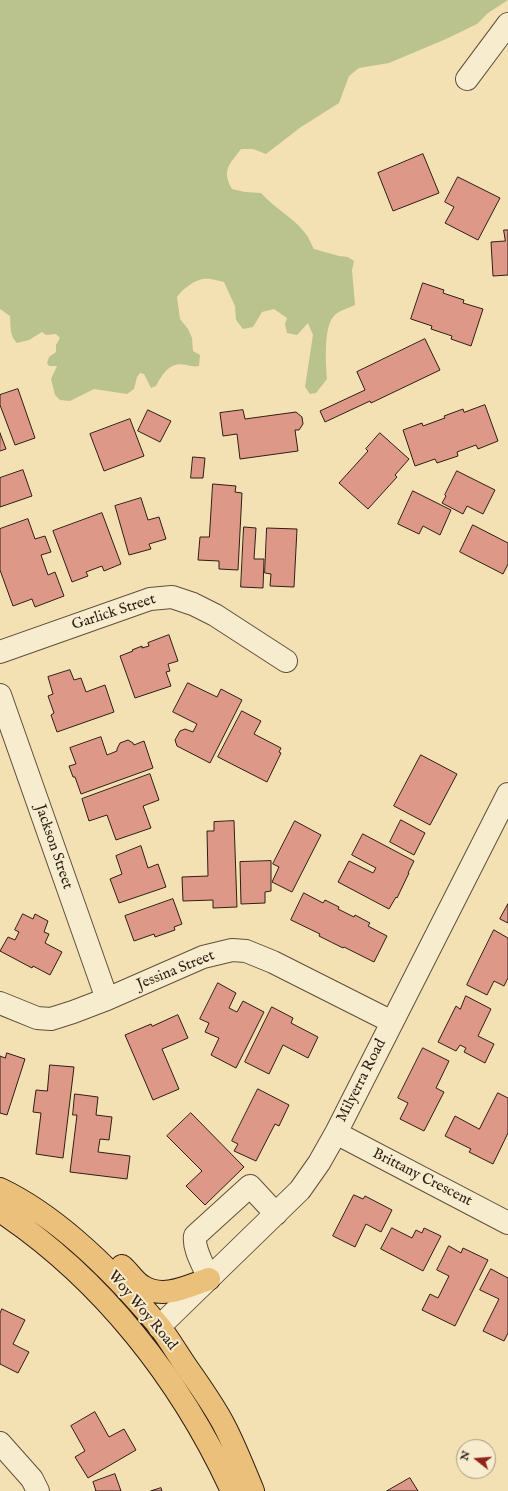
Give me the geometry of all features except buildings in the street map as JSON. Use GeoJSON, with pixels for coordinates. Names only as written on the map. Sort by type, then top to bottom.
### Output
{"type":"FeatureCollection","features":[{"type":"Feature","properties":{"kind":"main road","name":"Woy Woy Road"},"geometry":{"type":"LineString","coordinates":[[0,1188],[29,1205],[54,1223],[86,1250],[107,1270],[159,1327],[202,1389],[223,1424],[253,1491]]}},
{"type":"Feature","properties":{"kind":"main road"},"geometry":{"type":"LineString","coordinates":[[29,1205],[98,1248],[127,1270],[141,1285],[149,1290],[168,1292],[209,1279]]}},
{"type":"Feature","properties":{"kind":"main road","name":"Woy Woy Road"},"geometry":{"type":"LineString","coordinates":[[0,1211],[20,1224],[79,1273],[102,1296],[147,1349],[191,1415],[221,1467],[232,1491]]}},
{"type":"Feature","properties":{"kind":"main road"},"geometry":{"type":"LineString","coordinates":[[47,1246],[86,1267],[105,1284],[140,1321],[159,1327],[159,1340],[162,1348],[205,1416],[217,1445],[221,1467]]}},
{"type":"Feature","properties":{"kind":"street"},"geometry":{"type":"LineString","coordinates":[[467,79],[508,24]]}},
{"type":"Feature","properties":{"kind":"street","name":"Garlick Street"},"geometry":{"type":"LineString","coordinates":[[0,652],[150,599],[172,597],[193,604],[215,615],[286,662]]}},
{"type":"Feature","properties":{"kind":"street","name":"Jackson Street"},"geometry":{"type":"LineString","coordinates":[[0,695],[107,999]]}},
{"type":"Feature","properties":{"kind":"street","name":"Milyerra Road"},"geometry":{"type":"LineString","coordinates":[[159,1327],[300,1190],[319,1163],[336,1133],[508,794]]}},
{"type":"Feature","properties":{"kind":"street","name":"Jessina Street"},"geometry":{"type":"LineString","coordinates":[[0,1003],[37,1018],[51,1019],[107,999],[203,957],[232,950],[246,951],[274,962],[392,1022]]}},
{"type":"Feature","properties":{"kind":"street","name":"Brittany Crescent"},"geometry":{"type":"LineString","coordinates":[[336,1133],[508,1223]]}},
{"type":"Feature","properties":{"kind":"street"},"geometry":{"type":"LineString","coordinates":[[209,1279],[194,1241],[196,1236],[250,1186],[276,1214]]}},
{"type":"Feature","properties":{"kind":"street"},"geometry":{"type":"LineString","coordinates":[[0,1443],[32,1479],[38,1491]]}},
{"type":"Feature","properties":{"kind":"green space"},"geometry":{"type":"Polygon","coordinates":[[[0,0],[508,0],[488,13],[477,24],[446,39],[389,63],[359,68],[349,76],[339,103],[301,127],[266,154],[253,149],[241,149],[230,163],[227,177],[232,189],[261,193],[300,227],[308,236],[314,249],[348,257],[354,261],[352,270],[355,305],[339,312],[331,320],[326,345],[327,379],[316,393],[310,394],[305,387],[313,335],[308,323],[297,335],[287,333],[285,324],[287,318],[274,309],[262,312],[253,327],[243,329],[236,320],[235,306],[224,282],[204,279],[191,284],[177,297],[180,319],[188,329],[192,338],[193,351],[200,355],[199,366],[181,364],[172,366],[164,373],[156,386],[151,388],[144,374],[140,373],[137,377],[134,389],[127,394],[94,389],[70,401],[60,400],[55,395],[51,379],[57,366],[49,366],[47,363],[49,357],[56,352],[56,345],[60,338],[56,334],[46,335],[42,332],[29,340],[17,343],[12,334],[10,316],[0,309],[0,0]]]}}]}
